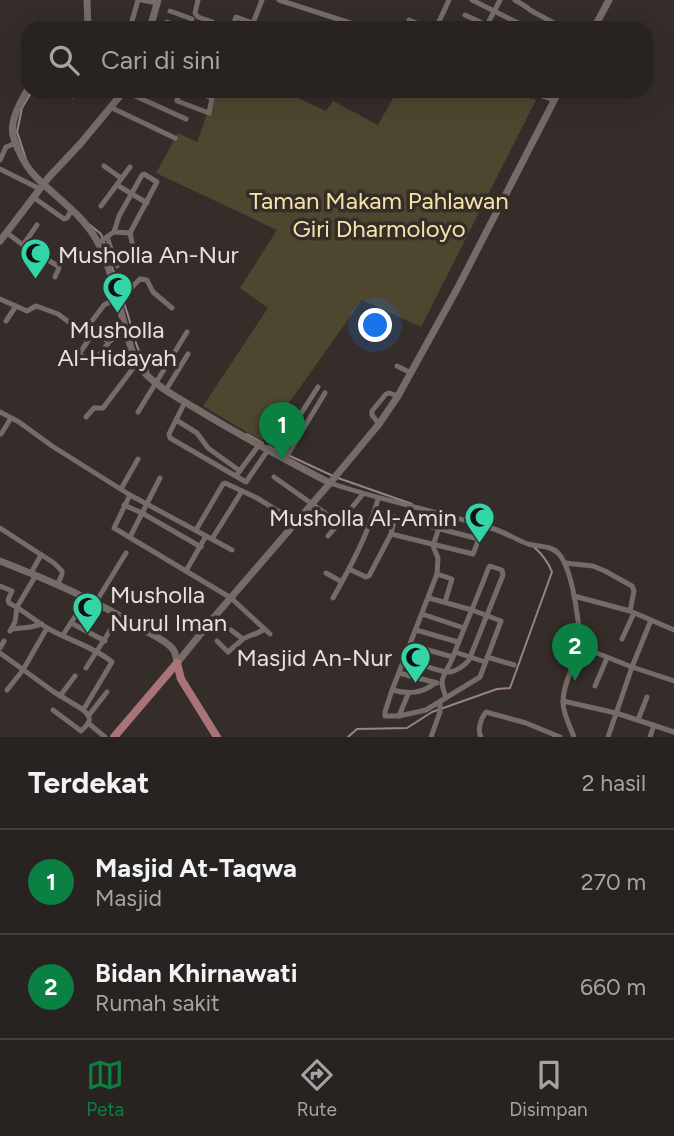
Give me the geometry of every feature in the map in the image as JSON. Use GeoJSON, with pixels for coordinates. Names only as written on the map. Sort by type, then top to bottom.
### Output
{"type":"FeatureCollection","features":[{"type":"Feature","properties":{"kind":"main road"},"geometry":{"type":"LineString","coordinates":[[87,0],[88,21]]}},
{"type":"Feature","properties":{"kind":"main road"},"geometry":{"type":"LineString","coordinates":[[598,21],[609,0]]}},
{"type":"Feature","properties":{"kind":"main road"},"geometry":{"type":"LineString","coordinates":[[151,21],[157,2]]}},
{"type":"Feature","properties":{"kind":"main road"},"geometry":{"type":"LineString","coordinates":[[23,98],[12,134],[31,172],[102,240],[133,354],[143,371],[185,402],[259,445],[275,450],[332,480]]}},
{"type":"Feature","properties":{"kind":"main road"},"geometry":{"type":"LineString","coordinates":[[0,241],[33,197],[117,98]]}},
{"type":"Feature","properties":{"kind":"main road"},"geometry":{"type":"LineString","coordinates":[[114,737],[379,424],[398,396],[457,289],[554,100]]}},
{"type":"Feature","properties":{"kind":"main road"},"geometry":{"type":"LineString","coordinates":[[0,561],[58,583],[170,645],[181,679],[217,737]]}},
{"type":"Feature","properties":{"kind":"street"},"geometry":{"type":"LineString","coordinates":[[132,21],[140,0],[157,2]]}},
{"type":"Feature","properties":{"kind":"street"},"geometry":{"type":"LineString","coordinates":[[198,0],[195,13],[198,17],[210,21]]}},
{"type":"Feature","properties":{"kind":"street"},"geometry":{"type":"LineString","coordinates":[[254,21],[262,0]]}},
{"type":"Feature","properties":{"kind":"street"},"geometry":{"type":"LineString","coordinates":[[282,0],[339,21]]}},
{"type":"Feature","properties":{"kind":"street"},"geometry":{"type":"LineString","coordinates":[[439,21],[449,0]]}},
{"type":"Feature","properties":{"kind":"street"},"geometry":{"type":"LineString","coordinates":[[472,0],[510,21]]}},
{"type":"Feature","properties":{"kind":"street"},"geometry":{"type":"LineString","coordinates":[[492,21],[500,0]]}},
{"type":"Feature","properties":{"kind":"street"},"geometry":{"type":"LineString","coordinates":[[514,0],[551,21]]}},
{"type":"Feature","properties":{"kind":"street"},"geometry":{"type":"LineString","coordinates":[[170,11],[192,21]]}},
{"type":"Feature","properties":{"kind":"street"},"geometry":{"type":"LineString","coordinates":[[465,15],[478,21]]}},
{"type":"Feature","properties":{"kind":"street"},"geometry":{"type":"LineString","coordinates":[[136,98],[186,120]]}},
{"type":"Feature","properties":{"kind":"street"},"geometry":{"type":"LineString","coordinates":[[178,98],[177,101],[209,113],[212,98]]}},
{"type":"Feature","properties":{"kind":"street"},"geometry":{"type":"LineString","coordinates":[[548,98],[554,100]]}},
{"type":"Feature","properties":{"kind":"street"},"geometry":{"type":"LineString","coordinates":[[110,107],[174,138]]}},
{"type":"Feature","properties":{"kind":"street"},"geometry":{"type":"LineString","coordinates":[[0,160],[6,147],[16,143]]}},
{"type":"Feature","properties":{"kind":"street"},"geometry":{"type":"LineString","coordinates":[[104,166],[121,178]]}},
{"type":"Feature","properties":{"kind":"street"},"geometry":{"type":"LineString","coordinates":[[101,206],[130,167]]}},
{"type":"Feature","properties":{"kind":"street"},"geometry":{"type":"LineString","coordinates":[[0,169],[45,183]]}},
{"type":"Feature","properties":{"kind":"street"},"geometry":{"type":"LineString","coordinates":[[114,232],[119,216],[142,175],[158,183],[130,233],[134,252]]}},
{"type":"Feature","properties":{"kind":"street"},"geometry":{"type":"LineString","coordinates":[[117,185],[147,203]]}},
{"type":"Feature","properties":{"kind":"street"},"geometry":{"type":"LineString","coordinates":[[33,197],[64,219],[72,209]]}},
{"type":"Feature","properties":{"kind":"street"},"geometry":{"type":"LineString","coordinates":[[23,245],[37,225]]}},
{"type":"Feature","properties":{"kind":"street"},"geometry":{"type":"LineString","coordinates":[[117,266],[102,240],[114,232],[130,233]]}},
{"type":"Feature","properties":{"kind":"street"},"geometry":{"type":"LineString","coordinates":[[7,233],[58,266],[55,277]]}},
{"type":"Feature","properties":{"kind":"street"},"geometry":{"type":"LineString","coordinates":[[0,299],[29,311],[39,306],[58,314],[80,331],[86,329],[104,305],[119,297],[140,279],[146,279],[153,292],[172,308]]}},
{"type":"Feature","properties":{"kind":"street"},"geometry":{"type":"LineString","coordinates":[[6,321],[16,306]]}},
{"type":"Feature","properties":{"kind":"street"},"geometry":{"type":"LineString","coordinates":[[109,342],[94,332],[79,354],[94,362],[109,342],[125,328]]}},
{"type":"Feature","properties":{"kind":"street"},"geometry":{"type":"LineString","coordinates":[[138,412],[187,332]]}},
{"type":"Feature","properties":{"kind":"street"},"geometry":{"type":"LineString","coordinates":[[168,388],[188,354]]}},
{"type":"Feature","properties":{"kind":"street"},"geometry":{"type":"LineString","coordinates":[[86,417],[94,408],[103,408],[137,363]]}},
{"type":"Feature","properties":{"kind":"street"},"geometry":{"type":"LineString","coordinates":[[397,366],[411,373]]}},
{"type":"Feature","properties":{"kind":"street"},"geometry":{"type":"LineString","coordinates":[[176,420],[197,433],[208,448],[247,482],[275,450],[318,387]]}},
{"type":"Feature","properties":{"kind":"street"},"geometry":{"type":"LineString","coordinates":[[286,456],[326,393]]}},
{"type":"Feature","properties":{"kind":"street"},"geometry":{"type":"LineString","coordinates":[[379,424],[372,411],[387,393],[398,396]]}},
{"type":"Feature","properties":{"kind":"street"},"geometry":{"type":"LineString","coordinates":[[185,402],[168,435],[170,438],[238,473]]}},
{"type":"Feature","properties":{"kind":"street"},"geometry":{"type":"LineString","coordinates":[[0,412],[130,495],[232,550]]}},
{"type":"Feature","properties":{"kind":"street"},"geometry":{"type":"LineString","coordinates":[[1,434],[11,418]]}},
{"type":"Feature","properties":{"kind":"street"},"geometry":{"type":"LineString","coordinates":[[238,473],[259,445]]}},
{"type":"Feature","properties":{"kind":"street"},"geometry":{"type":"LineString","coordinates":[[121,489],[138,458]]}},
{"type":"Feature","properties":{"kind":"street"},"geometry":{"type":"LineString","coordinates":[[274,477],[339,523]]}},
{"type":"Feature","properties":{"kind":"street"},"geometry":{"type":"LineString","coordinates":[[130,537],[160,478]]}},
{"type":"Feature","properties":{"kind":"street"},"geometry":{"type":"LineString","coordinates":[[332,480],[378,499],[496,530],[559,553],[565,562],[579,628],[579,646],[563,701],[574,737]]}},
{"type":"Feature","properties":{"kind":"street"},"geometry":{"type":"LineString","coordinates":[[195,530],[226,483],[296,522]]}},
{"type":"Feature","properties":{"kind":"street"},"geometry":{"type":"LineString","coordinates":[[186,571],[242,491]]}},
{"type":"Feature","properties":{"kind":"street"},"geometry":{"type":"LineString","coordinates":[[328,536],[363,494]]}},
{"type":"Feature","properties":{"kind":"street"},"geometry":{"type":"LineString","coordinates":[[130,495],[113,527],[231,598],[270,634]]}},
{"type":"Feature","properties":{"kind":"street"},"geometry":{"type":"LineString","coordinates":[[333,598],[363,541],[378,499]]}},
{"type":"Feature","properties":{"kind":"street"},"geometry":{"type":"LineString","coordinates":[[124,505],[201,547]]}},
{"type":"Feature","properties":{"kind":"street"},"geometry":{"type":"LineString","coordinates":[[374,512],[479,539],[473,554],[391,534]]}},
{"type":"Feature","properties":{"kind":"street"},"geometry":{"type":"LineString","coordinates":[[440,707],[399,716],[385,716],[392,690],[437,574],[438,558],[433,547],[443,515]]}},
{"type":"Feature","properties":{"kind":"street"},"geometry":{"type":"LineString","coordinates":[[349,569],[369,576],[391,534],[395,517]]}},
{"type":"Feature","properties":{"kind":"street"},"geometry":{"type":"LineString","coordinates":[[0,528],[54,563],[62,571],[58,583]]}},
{"type":"Feature","properties":{"kind":"street"},"geometry":{"type":"LineString","coordinates":[[96,602],[126,553]]}},
{"type":"Feature","properties":{"kind":"street"},"geometry":{"type":"LineString","coordinates":[[41,555],[11,630],[45,626]]}},
{"type":"Feature","properties":{"kind":"street"},"geometry":{"type":"LineString","coordinates":[[565,562],[593,566],[632,586],[632,612],[622,639]]}},
{"type":"Feature","properties":{"kind":"street"},"geometry":{"type":"LineString","coordinates":[[392,690],[408,694],[439,683],[447,672],[489,567],[503,571],[466,664],[447,672],[405,659]]}},
{"type":"Feature","properties":{"kind":"street"},"geometry":{"type":"LineString","coordinates":[[326,573],[342,582]]}},
{"type":"Feature","properties":{"kind":"street"},"geometry":{"type":"LineString","coordinates":[[437,574],[452,579],[445,603]]}},
{"type":"Feature","properties":{"kind":"street"},"geometry":{"type":"LineString","coordinates":[[0,586],[12,591],[8,601],[45,626],[111,661],[82,709]]}},
{"type":"Feature","properties":{"kind":"street"},"geometry":{"type":"LineString","coordinates":[[573,596],[632,612],[674,630]]}},
{"type":"Feature","properties":{"kind":"street"},"geometry":{"type":"LineString","coordinates":[[62,635],[87,598]]}},
{"type":"Feature","properties":{"kind":"street"},"geometry":{"type":"LineString","coordinates":[[429,598],[501,621],[480,677],[446,698],[440,707],[431,737]]}},
{"type":"Feature","properties":{"kind":"street"},"geometry":{"type":"LineString","coordinates":[[422,614],[464,628]]}},
{"type":"Feature","properties":{"kind":"street"},"geometry":{"type":"LineString","coordinates":[[86,668],[120,615]]}},
{"type":"Feature","properties":{"kind":"street"},"geometry":{"type":"LineString","coordinates":[[608,737],[651,620]]}},
{"type":"Feature","properties":{"kind":"street"},"geometry":{"type":"LineString","coordinates":[[71,622],[104,641]]}},
{"type":"Feature","properties":{"kind":"street"},"geometry":{"type":"LineString","coordinates":[[7,690],[23,670],[45,626]]}},
{"type":"Feature","properties":{"kind":"street"},"geometry":{"type":"LineString","coordinates":[[231,629],[243,639]]}},
{"type":"Feature","properties":{"kind":"street"},"geometry":{"type":"LineString","coordinates":[[217,641],[229,652],[243,639],[264,629]]}},
{"type":"Feature","properties":{"kind":"street"},"geometry":{"type":"LineString","coordinates":[[416,630],[458,642]]}},
{"type":"Feature","properties":{"kind":"street"},"geometry":{"type":"LineString","coordinates":[[0,664],[4,641]]}},
{"type":"Feature","properties":{"kind":"street"},"geometry":{"type":"LineString","coordinates":[[410,645],[514,665]]}},
{"type":"Feature","properties":{"kind":"street"},"geometry":{"type":"LineString","coordinates":[[579,646],[674,681]]}},
{"type":"Feature","properties":{"kind":"street"},"geometry":{"type":"LineString","coordinates":[[2,653],[89,715]]}},
{"type":"Feature","properties":{"kind":"street"},"geometry":{"type":"LineString","coordinates":[[595,686],[607,657]]}},
{"type":"Feature","properties":{"kind":"street"},"geometry":{"type":"LineString","coordinates":[[399,673],[439,683]]}},
{"type":"Feature","properties":{"kind":"street"},"geometry":{"type":"LineString","coordinates":[[60,696],[75,676]]}},
{"type":"Feature","properties":{"kind":"street"},"geometry":{"type":"LineString","coordinates":[[439,683],[446,698]]}},
{"type":"Feature","properties":{"kind":"street"},"geometry":{"type":"LineString","coordinates":[[53,710],[82,731],[88,723],[89,715],[107,692]]}},
{"type":"Feature","properties":{"kind":"street"},"geometry":{"type":"LineString","coordinates":[[399,716],[408,694]]}},
{"type":"Feature","properties":{"kind":"street"},"geometry":{"type":"LineString","coordinates":[[638,720],[647,698]]}},
{"type":"Feature","properties":{"kind":"street"},"geometry":{"type":"LineString","coordinates":[[563,701],[617,713],[674,732]]}},
{"type":"Feature","properties":{"kind":"street"},"geometry":{"type":"LineString","coordinates":[[481,737],[479,730],[486,712],[526,723],[560,737]]}},
{"type":"Feature","properties":{"kind":"street"},"geometry":{"type":"LineString","coordinates":[[88,723],[105,737]]}},
{"type":"Feature","properties":{"kind":"street"},"geometry":{"type":"LineString","coordinates":[[650,737],[654,726]]}},
{"type":"Feature","properties":{"kind":"green space","name":"Taman Makam Pahlawan Giri Dharmoloyo"},"geometry":{"type":"Polygon","coordinates":[[[213,98],[298,98],[326,111],[333,101],[378,125],[393,98],[536,100],[421,327],[362,300],[262,441],[203,406],[268,308],[240,288],[277,230],[156,173],[178,133],[197,142],[213,98]]]}},
{"type":"Feature","properties":{"kind":"waterway"},"geometry":{"type":"LineString","coordinates":[[26,159],[17,132],[22,108],[28,98]]}},
{"type":"Feature","properties":{"kind":"waterway"},"geometry":{"type":"LineString","coordinates":[[90,225],[101,234],[137,346],[148,371]]}},
{"type":"Feature","properties":{"kind":"waterway"},"geometry":{"type":"LineString","coordinates":[[247,434],[263,443]]}},
{"type":"Feature","properties":{"kind":"waterway"},"geometry":{"type":"LineString","coordinates":[[268,446],[285,454]]}},
{"type":"Feature","properties":{"kind":"waterway"},"geometry":{"type":"LineString","coordinates":[[290,456],[333,476]]}},
{"type":"Feature","properties":{"kind":"waterway"},"geometry":{"type":"LineString","coordinates":[[338,478],[412,504]]}},
{"type":"Feature","properties":{"kind":"waterway"},"geometry":{"type":"LineString","coordinates":[[348,737],[357,729],[407,728],[432,712],[497,689],[510,688],[552,572],[549,564],[533,546]]}},
{"type":"Feature","properties":{"kind":"place","name":"Musholla An-Nur"},"geometry":{"type":"Point","coordinates":[35,281]}},
{"type":"Feature","properties":{"kind":"place","name":"Musholla Al-Hidayah"},"geometry":{"type":"Point","coordinates":[117,314]}},
{"type":"Feature","properties":{"kind":"place","name":"Masjid At-Taqwa"},"geometry":{"type":"Point","coordinates":[282,460]}},
{"type":"Feature","properties":{"kind":"place","name":"Musholla Al-Amin"},"geometry":{"type":"Point","coordinates":[480,544]}},
{"type":"Feature","properties":{"kind":"place","name":"Musholla Nurul Iman"},"geometry":{"type":"Point","coordinates":[87,635]}},
{"type":"Feature","properties":{"kind":"place","name":"Bidan Khirnawati"},"geometry":{"type":"Point","coordinates":[575,681]}},
{"type":"Feature","properties":{"kind":"place","name":"Masjid An-Nur"},"geometry":{"type":"Point","coordinates":[415,684]}}]}
